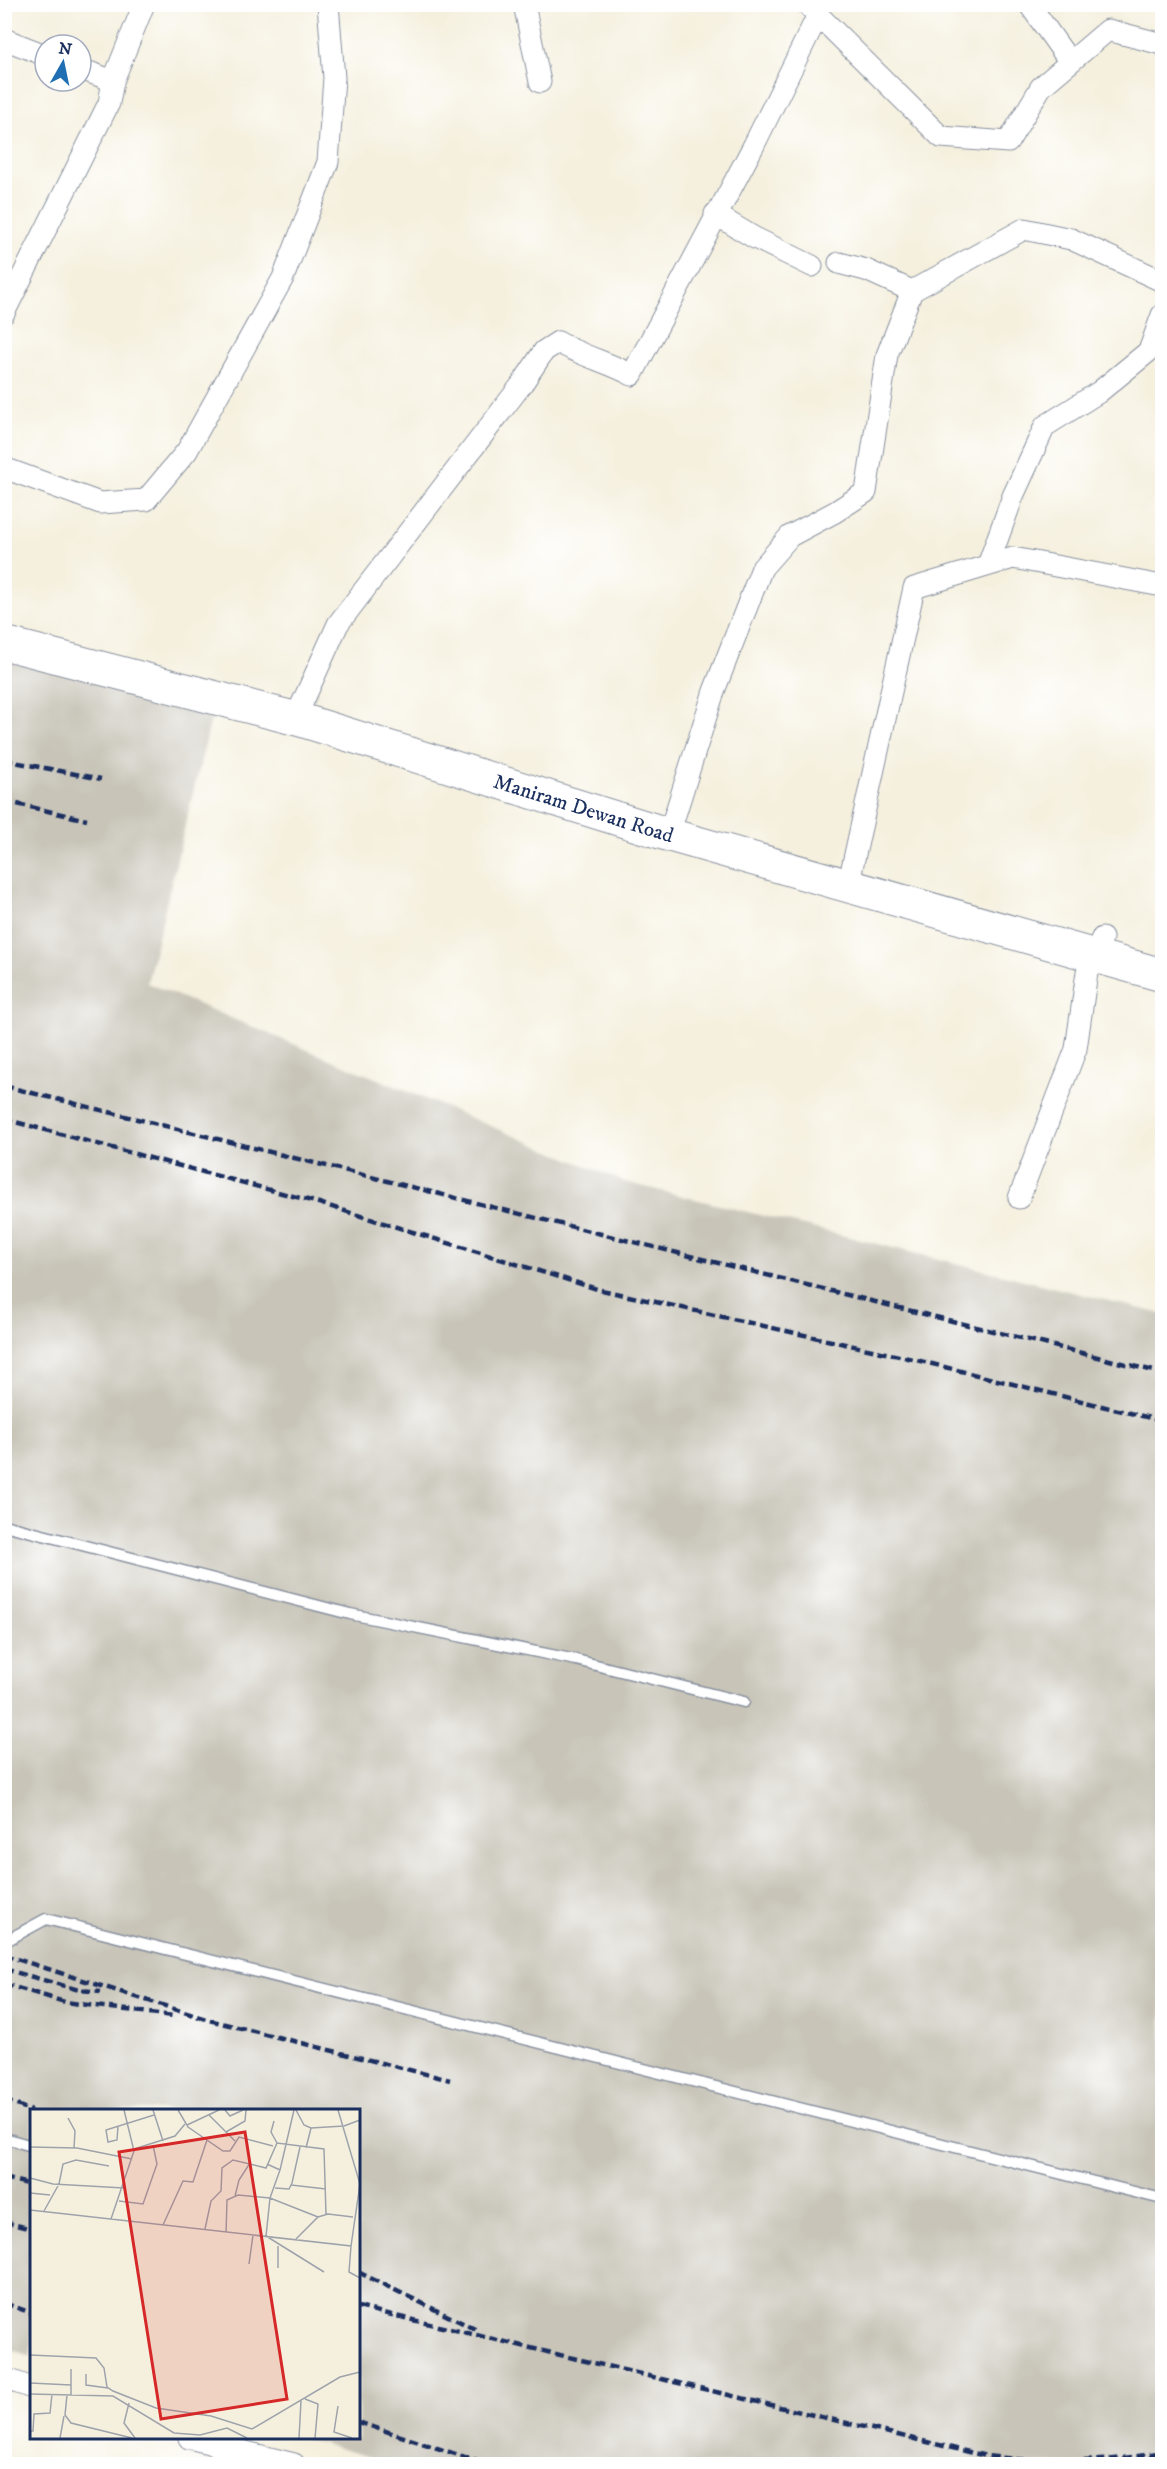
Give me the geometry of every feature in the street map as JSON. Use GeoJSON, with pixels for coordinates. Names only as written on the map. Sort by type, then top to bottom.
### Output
{"type":"FeatureCollection","features":[{"type":"Feature","properties":{"kind":"main road","name":"Maniram Dewan Road"},"geometry":{"type":"LineString","coordinates":[[4,625],[445,754],[674,818],[851,877]]}},
{"type":"Feature","properties":{"kind":"main road","name":"Maniram Dewan Road"},"geometry":{"type":"LineString","coordinates":[[4,643],[299,710]]}},
{"type":"Feature","properties":{"kind":"main road","name":"Maniram Dewan Road"},"geometry":{"type":"LineString","coordinates":[[445,754],[673,836],[851,877],[1099,946],[1162,956]]}},
{"type":"Feature","properties":{"kind":"main road","name":"Maniram Dewan Road"},"geometry":{"type":"LineString","coordinates":[[1099,946],[1162,975]]}},
{"type":"Feature","properties":{"kind":"street"},"geometry":{"type":"LineString","coordinates":[[4,313],[109,103],[113,81],[144,4]]}},
{"type":"Feature","properties":{"kind":"street"},"geometry":{"type":"LineString","coordinates":[[4,468],[100,503],[146,500],[187,451],[283,278],[328,162],[334,78],[328,4]]}},
{"type":"Feature","properties":{"kind":"street"},"geometry":{"type":"LineString","coordinates":[[524,4],[540,82]]}},
{"type":"Feature","properties":{"kind":"street"},"geometry":{"type":"LineString","coordinates":[[1029,4],[1070,63]]}},
{"type":"Feature","properties":{"kind":"street"},"geometry":{"type":"LineString","coordinates":[[299,710],[338,624],[522,384],[544,351],[558,342],[576,353],[606,361],[632,375],[715,214],[754,145],[812,10],[941,137],[1008,142],[1041,87],[1108,30],[1162,44]]}},
{"type":"Feature","properties":{"kind":"street"},"geometry":{"type":"LineString","coordinates":[[4,39],[33,50]]}},
{"type":"Feature","properties":{"kind":"street"},"geometry":{"type":"LineString","coordinates":[[93,74],[113,81]]}},
{"type":"Feature","properties":{"kind":"street"},"geometry":{"type":"LineString","coordinates":[[715,214],[753,237],[812,266]]}},
{"type":"Feature","properties":{"kind":"street"},"geometry":{"type":"LineString","coordinates":[[674,818],[714,691],[762,568],[790,536],[866,492],[887,355],[912,291],[1024,229],[1071,239],[1162,281]]}},
{"type":"Feature","properties":{"kind":"street"},"geometry":{"type":"LineString","coordinates":[[839,263],[866,270],[912,291]]}},
{"type":"Feature","properties":{"kind":"street"},"geometry":{"type":"LineString","coordinates":[[988,565],[1013,496],[1045,426],[1099,392],[1149,351],[1162,315]]}},
{"type":"Feature","properties":{"kind":"street"},"geometry":{"type":"LineString","coordinates":[[851,877],[914,588],[1013,558],[1162,586]]}},
{"type":"Feature","properties":{"kind":"street"},"geometry":{"type":"LineString","coordinates":[[1019,1198],[1076,1049],[1087,972],[1099,946]]}},
{"type":"Feature","properties":{"kind":"street"},"geometry":{"type":"LineString","coordinates":[[4,2378],[30,2387]]}},
{"type":"Feature","properties":{"kind":"street"},"geometry":{"type":"LineString","coordinates":[[193,2439],[294,2464]]}},
{"type":"Feature","properties":{"kind":"lane"},"geometry":{"type":"LineString","coordinates":[[4,1525],[350,1614],[576,1660],[744,1702]]}},
{"type":"Feature","properties":{"kind":"lane"},"geometry":{"type":"LineString","coordinates":[[4,1942],[46,1919],[1162,2199]]}},
{"type":"Feature","properties":{"kind":"lane"},"geometry":{"type":"LineString","coordinates":[[4,2138],[30,2145]]}},
{"type":"Feature","properties":{"kind":"shaded area"},"geometry":{"type":"Polygon","coordinates":[[[5,649],[216,698],[147,983],[625,1182],[1162,1314],[1162,2464],[394,2464],[306,2439],[360,2439],[360,2109],[30,2109],[30,2356],[5,2348],[5,649]]]}},
{"type":"Feature","properties":{"kind":"railway"},"geometry":{"type":"LineString","coordinates":[[4,760],[101,779]]}},
{"type":"Feature","properties":{"kind":"railway"},"geometry":{"type":"LineString","coordinates":[[4,801],[87,820]]}},
{"type":"Feature","properties":{"kind":"railway"},"geometry":{"type":"LineString","coordinates":[[4,1086],[1162,1373]]}},
{"type":"Feature","properties":{"kind":"railway"},"geometry":{"type":"LineString","coordinates":[[4,1119],[319,1203],[597,1289],[908,1358],[1162,1421]]}},
{"type":"Feature","properties":{"kind":"railway"},"geometry":{"type":"LineString","coordinates":[[4,1955],[209,2020],[450,2080]]}},
{"type":"Feature","properties":{"kind":"railway"},"geometry":{"type":"LineString","coordinates":[[4,1969],[79,1990],[101,1992]]}},
{"type":"Feature","properties":{"kind":"railway"},"geometry":{"type":"LineString","coordinates":[[4,1984],[65,2002],[173,2016]]}},
{"type":"Feature","properties":{"kind":"railway"},"geometry":{"type":"LineString","coordinates":[[4,2100],[30,2110]]}},
{"type":"Feature","properties":{"kind":"railway"},"geometry":{"type":"LineString","coordinates":[[4,2178],[30,2184]]}},
{"type":"Feature","properties":{"kind":"railway"},"geometry":{"type":"LineString","coordinates":[[4,2222],[30,2228]]}},
{"type":"Feature","properties":{"kind":"railway"},"geometry":{"type":"LineString","coordinates":[[360,2273],[479,2331]]}},
{"type":"Feature","properties":{"kind":"railway"},"geometry":{"type":"LineString","coordinates":[[4,2303],[30,2312]]}},
{"type":"Feature","properties":{"kind":"railway"},"geometry":{"type":"LineString","coordinates":[[360,2307],[986,2456],[1074,2461],[1117,2459],[1162,2452]]}},
{"type":"Feature","properties":{"kind":"railway"},"geometry":{"type":"LineString","coordinates":[[360,2423],[486,2464]]}}]}
